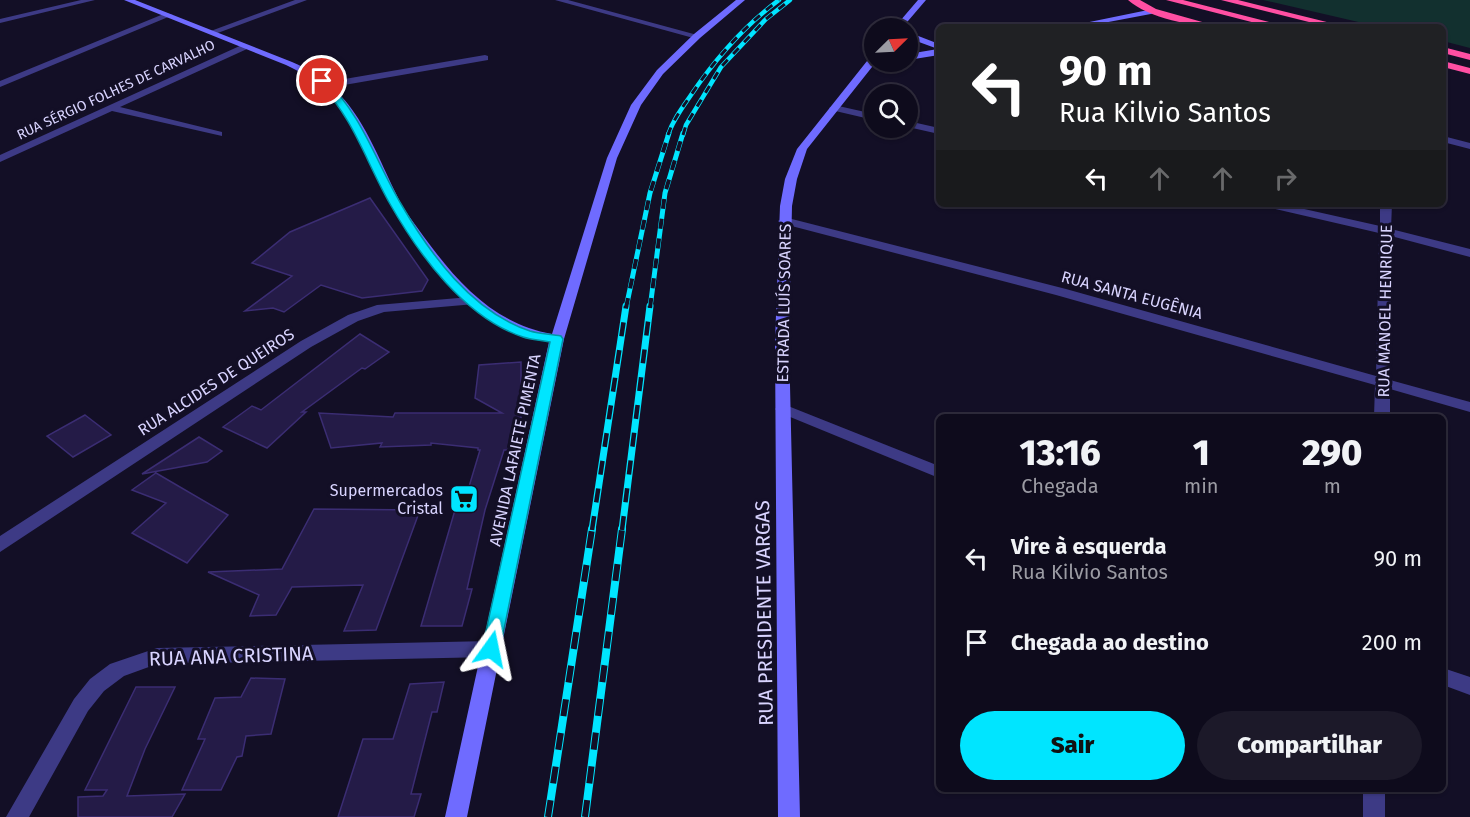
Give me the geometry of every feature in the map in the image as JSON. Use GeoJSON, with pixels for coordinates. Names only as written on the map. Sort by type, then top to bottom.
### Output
{"type":"FeatureCollection","features":[{"type":"Feature","properties":{"kind":"highway"},"geometry":{"type":"LineString","coordinates":[[1133,0],[1153,11],[1203,24]]}},
{"type":"Feature","properties":{"kind":"highway"},"geometry":{"type":"LineString","coordinates":[[1171,0],[1271,24]]}},
{"type":"Feature","properties":{"kind":"highway"},"geometry":{"type":"LineString","coordinates":[[1209,0],[1312,24]]}},
{"type":"Feature","properties":{"kind":"highway"},"geometry":{"type":"LineString","coordinates":[[1226,0],[1329,24]]}},
{"type":"Feature","properties":{"kind":"highway"},"geometry":{"type":"LineString","coordinates":[[1446,54],[1470,59]]}},
{"type":"Feature","properties":{"kind":"highway"},"geometry":{"type":"LineString","coordinates":[[1446,65],[1470,71]]}},
{"type":"Feature","properties":{"kind":"highway"},"geometry":{"type":"LineString","coordinates":[[1446,76],[1470,80]]}},
{"type":"Feature","properties":{"kind":"main road"},"geometry":{"type":"LineString","coordinates":[[128,0],[285,63],[327,85],[341,100],[365,141],[396,204],[439,268],[470,301],[496,319],[526,334],[557,339]]}},
{"type":"Feature","properties":{"kind":"main road","name":"AVENIDA LAFAIETE PIMENTA"},"geometry":{"type":"LineString","coordinates":[[456,817],[557,339],[603,186],[622,132],[636,105],[660,72],[697,36],[741,0]]}},
{"type":"Feature","properties":{"kind":"main road"},"geometry":{"type":"LineString","coordinates":[[907,18],[922,0]]}},
{"type":"Feature","properties":{"kind":"main road"},"geometry":{"type":"LineString","coordinates":[[1085,24],[1153,11]]}},
{"type":"Feature","properties":{"kind":"main road"},"geometry":{"type":"LineString","coordinates":[[918,40],[936,49]]}},
{"type":"Feature","properties":{"kind":"main road"},"geometry":{"type":"LineString","coordinates":[[918,55],[936,51]]}},
{"type":"Feature","properties":{"kind":"main road","name":"ESTRADA LUÍS SOARES"},"geometry":{"type":"LineString","coordinates":[[783,409],[784,221],[791,179],[802,149],[865,72]]}},
{"type":"Feature","properties":{"kind":"main road","name":"RUA PRESIDENTE VARGAS"},"geometry":{"type":"LineString","coordinates":[[783,409],[789,817]]}},
{"type":"Feature","properties":{"kind":"street"},"geometry":{"type":"LineString","coordinates":[[0,21],[91,0]]}},
{"type":"Feature","properties":{"kind":"street"},"geometry":{"type":"LineString","coordinates":[[212,32],[303,0]]}},
{"type":"Feature","properties":{"kind":"street"},"geometry":{"type":"LineString","coordinates":[[559,0],[697,36]]}},
{"type":"Feature","properties":{"kind":"street"},"geometry":{"type":"LineString","coordinates":[[0,84],[169,15]]}},
{"type":"Feature","properties":{"kind":"street","name":"RUA SÉRGIO FOLHES DE CARVALHO"},"geometry":{"type":"LineString","coordinates":[[0,159],[244,46]]}},
{"type":"Feature","properties":{"kind":"street"},"geometry":{"type":"LineString","coordinates":[[327,85],[485,58]]}},
{"type":"Feature","properties":{"kind":"street"},"geometry":{"type":"LineString","coordinates":[[110,108],[218,134]]}},
{"type":"Feature","properties":{"kind":"street"},"geometry":{"type":"LineString","coordinates":[[834,108],[864,115]]}},
{"type":"Feature","properties":{"kind":"street"},"geometry":{"type":"LineString","coordinates":[[918,126],[936,130]]}},
{"type":"Feature","properties":{"kind":"street"},"geometry":{"type":"LineString","coordinates":[[1446,140],[1470,146]]}},
{"type":"Feature","properties":{"kind":"street"},"geometry":{"type":"LineString","coordinates":[[1280,207],[1387,231],[1470,253]]}},
{"type":"Feature","properties":{"kind":"street","name":"RUA MANOEL HENRIQUE"},"geometry":{"type":"LineString","coordinates":[[1382,414],[1386,207]]}},
{"type":"Feature","properties":{"kind":"street","name":"RUA SANTA EUGÊNIA"},"geometry":{"type":"LineString","coordinates":[[784,221],[1061,292],[1470,407]]}},
{"type":"Feature","properties":{"kind":"street","name":"RUA ALCIDES DE QUEIROS"},"geometry":{"type":"LineString","coordinates":[[0,545],[306,344],[352,318],[382,308],[470,301]]}},
{"type":"Feature","properties":{"kind":"street"},"geometry":{"type":"LineString","coordinates":[[783,409],[936,471]]}},
{"type":"Feature","properties":{"kind":"street","name":"RUA ANA CRISTINA"},"geometry":{"type":"LineString","coordinates":[[17,817],[81,705],[97,685],[117,670],[138,661],[157,656],[491,649]]}},
{"type":"Feature","properties":{"kind":"street"},"geometry":{"type":"LineString","coordinates":[[1446,677],[1470,687]]}},
{"type":"Feature","properties":{"kind":"street"},"geometry":{"type":"LineString","coordinates":[[1374,792],[1374,817]]}},
{"type":"Feature","properties":{"kind":"green space"},"geometry":{"type":"Polygon","coordinates":[[[1263,0],[1470,0],[1470,48],[1446,42],[1446,24],[1367,24],[1263,0]]]}},
{"type":"Feature","properties":{"kind":"building"},"geometry":{"type":"Polygon","coordinates":[[[370,198],[428,280],[422,291],[362,298],[321,285],[284,312],[273,308],[245,311],[292,276],[252,263],[290,232],[370,198]]]}},
{"type":"Feature","properties":{"kind":"building"},"geometry":{"type":"Polygon","coordinates":[[[360,334],[389,352],[365,369],[362,368],[302,412],[306,412],[267,448],[223,427],[252,406],[261,410],[360,334]]]}},
{"type":"Feature","properties":{"kind":"building"},"geometry":{"type":"Polygon","coordinates":[[[521,362],[521,427],[515,450],[504,450],[485,510],[467,589],[472,589],[462,626],[421,626],[455,510],[462,510],[480,450],[431,443],[431,445],[380,447],[382,443],[331,448],[319,413],[393,417],[395,413],[502,413],[475,398],[479,365],[521,362]]]}},
{"type":"Feature","properties":{"kind":"building"},"geometry":{"type":"Polygon","coordinates":[[[85,415],[111,435],[73,457],[47,436],[85,415]]]}},
{"type":"Feature","properties":{"kind":"building"},"geometry":{"type":"Polygon","coordinates":[[[199,437],[222,451],[207,462],[142,474],[199,437]]]}},
{"type":"Feature","properties":{"kind":"building"},"geometry":{"type":"Polygon","coordinates":[[[156,473],[228,515],[187,563],[132,533],[166,503],[132,490],[156,473]]]}},
{"type":"Feature","properties":{"kind":"building"},"geometry":{"type":"Polygon","coordinates":[[[314,509],[420,510],[376,630],[344,631],[363,585],[292,587],[276,615],[250,616],[259,595],[208,572],[282,569],[314,509]]]}},
{"type":"Feature","properties":{"kind":"building"},"geometry":{"type":"Polygon","coordinates":[[[251,678],[285,679],[271,734],[246,736],[242,756],[237,757],[221,790],[182,790],[205,739],[198,739],[215,698],[241,697],[251,678]]]}},
{"type":"Feature","properties":{"kind":"building"},"geometry":{"type":"Polygon","coordinates":[[[444,682],[437,712],[432,712],[411,794],[421,794],[414,817],[338,817],[363,739],[393,739],[410,684],[444,682]]]}},
{"type":"Feature","properties":{"kind":"building"},"geometry":{"type":"Polygon","coordinates":[[[136,687],[175,687],[145,749],[127,796],[185,794],[172,817],[78,817],[78,797],[103,796],[107,790],[85,790],[136,687]]]}},
{"type":"Feature","properties":{"kind":"railway"},"geometry":{"type":"LineString","coordinates":[[668,135],[681,109],[721,56],[742,32],[779,0]]}},
{"type":"Feature","properties":{"kind":"railway"},"geometry":{"type":"LineString","coordinates":[[683,135],[686,125],[721,67],[766,19],[790,0]]}},
{"type":"Feature","properties":{"kind":"railway"},"geometry":{"type":"LineString","coordinates":[[626,308],[650,193],[669,133]]}},
{"type":"Feature","properties":{"kind":"railway"},"geometry":{"type":"LineString","coordinates":[[650,308],[665,193],[683,133]]}},
{"type":"Feature","properties":{"kind":"railway"},"geometry":{"type":"LineString","coordinates":[[592,530],[626,306]]}},
{"type":"Feature","properties":{"kind":"railway"},"geometry":{"type":"LineString","coordinates":[[622,530],[650,306]]}},
{"type":"Feature","properties":{"kind":"railway"},"geometry":{"type":"LineString","coordinates":[[548,817],[592,529]]}},
{"type":"Feature","properties":{"kind":"railway"},"geometry":{"type":"LineString","coordinates":[[585,817],[622,529]]}},
{"type":"Feature","properties":{"kind":"place","name":"Supermercados Cristal"},"geometry":{"type":"Point","coordinates":[464,499]}},
{"type":"Feature","properties":{"kind":"route"},"geometry":{"type":"LineString","coordinates":[[322,81],[341,100],[365,141],[396,204],[439,268],[470,301],[496,319],[526,334],[557,339],[491,649]]}}]}
